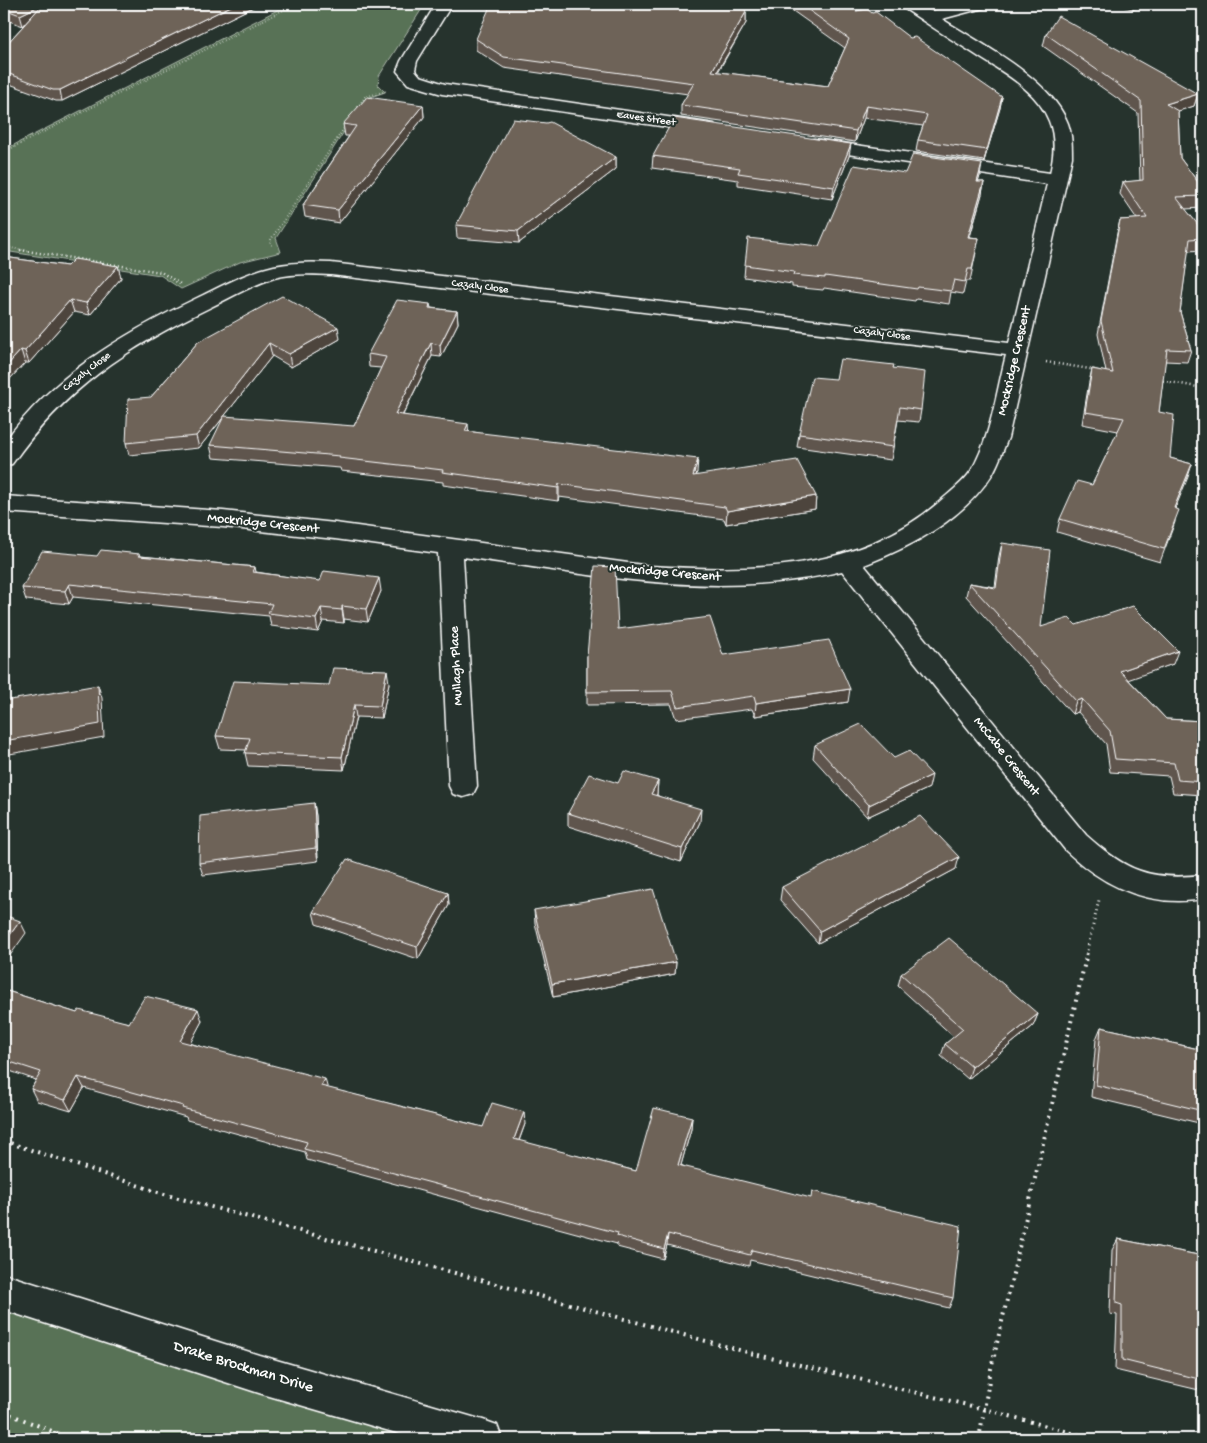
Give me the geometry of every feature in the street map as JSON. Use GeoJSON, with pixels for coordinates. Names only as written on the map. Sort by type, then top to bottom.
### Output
{"type":"FeatureCollection","features":[{"type":"Feature","properties":{"kind":"street"},"geometry":{"type":"LineString","coordinates":[[414,80],[406,71],[409,61],[444,4]]}},
{"type":"Feature","properties":{"kind":"street","name":"Mockridge Crescent"},"geometry":{"type":"LineString","coordinates":[[4,504],[223,519],[335,531],[650,574],[701,579],[752,578],[802,572],[848,561],[902,540],[945,513],[979,476],[997,438],[1063,157],[1063,135],[1055,114],[1048,103],[1020,77],[908,4]]}},
{"type":"Feature","properties":{"kind":"street"},"geometry":{"type":"LineString","coordinates":[[928,17],[981,4]]}},
{"type":"Feature","properties":{"kind":"street","name":"Eaves Street"},"geometry":{"type":"LineString","coordinates":[[414,80],[442,89],[726,131]]}},
{"type":"Feature","properties":{"kind":"street"},"geometry":{"type":"LineString","coordinates":[[794,141],[1058,180]]}},
{"type":"Feature","properties":{"kind":"street","name":"Cazaly Close"},"geometry":{"type":"LineString","coordinates":[[4,459],[32,422],[54,398],[80,375],[121,346],[180,314],[248,282],[267,274],[290,270],[331,269],[1016,353]]}},
{"type":"Feature","properties":{"kind":"street","name":"Mullagh Place"},"geometry":{"type":"LineString","coordinates":[[450,546],[463,786]]}},
{"type":"Feature","properties":{"kind":"street","name":"McCabe Crescent"},"geometry":{"type":"LineString","coordinates":[[848,561],[1076,844],[1106,870],[1134,883],[1162,889],[1191,890],[1203,887]]}},
{"type":"Feature","properties":{"kind":"street","name":"Drake Brockman Drive"},"geometry":{"type":"LineString","coordinates":[[4,1292],[259,1374],[483,1439]]}},
{"type":"Feature","properties":{"kind":"path"},"geometry":{"type":"LineString","coordinates":[[4,152],[295,4]]}},
{"type":"Feature","properties":{"kind":"path"},"geometry":{"type":"LineString","coordinates":[[354,113],[365,97],[400,87],[414,80]]}},
{"type":"Feature","properties":{"kind":"path"},"geometry":{"type":"LineString","coordinates":[[290,270],[281,262],[270,240],[349,121]]}},
{"type":"Feature","properties":{"kind":"path"},"geometry":{"type":"LineString","coordinates":[[4,247],[161,272]]}},
{"type":"Feature","properties":{"kind":"path"},"geometry":{"type":"LineString","coordinates":[[1016,353],[1100,371]]}},
{"type":"Feature","properties":{"kind":"path"},"geometry":{"type":"LineString","coordinates":[[1156,380],[1203,388]]}},
{"type":"Feature","properties":{"kind":"path"},"geometry":{"type":"LineString","coordinates":[[979,1439],[991,1369],[1106,870]]}},
{"type":"Feature","properties":{"kind":"path"},"geometry":{"type":"LineString","coordinates":[[4,1141],[167,1195],[754,1354],[984,1409],[1094,1439]]}},
{"type":"Feature","properties":{"kind":"path"},"geometry":{"type":"LineString","coordinates":[[4,1412],[72,1439]]}},
{"type":"Feature","properties":{"kind":"green space"},"geometry":{"type":"Polygon","coordinates":[[[289,4],[425,4],[379,76],[378,85],[385,92],[365,99],[276,238],[281,252],[240,262],[181,289],[160,275],[4,251],[4,150],[289,4]]]}},
{"type":"Feature","properties":{"kind":"green space"},"geometry":{"type":"Polygon","coordinates":[[[4,1292],[259,1374],[483,1439],[4,1439],[4,1292]]]}},
{"type":"Feature","properties":{"kind":"building"},"geometry":{"type":"Polygon","coordinates":[[[4,4],[43,4],[20,15],[4,9],[4,4]]]}},
{"type":"Feature","properties":{"kind":"building"},"geometry":{"type":"Polygon","coordinates":[[[43,4],[235,4],[60,90],[53,90],[4,72],[4,47],[43,4]]]}},
{"type":"Feature","properties":{"kind":"building"},"geometry":{"type":"Polygon","coordinates":[[[491,4],[743,4],[746,12],[712,71],[828,86],[849,39],[800,4],[848,4],[856,11],[867,9],[872,13],[876,12],[910,38],[915,37],[1002,97],[987,150],[918,140],[927,115],[866,106],[856,131],[681,105],[694,83],[504,57],[476,39],[491,4]]]}},
{"type":"Feature","properties":{"kind":"building"},"geometry":{"type":"Polygon","coordinates":[[[1058,16],[1198,94],[1166,104],[1178,111],[1180,158],[1203,189],[1203,196],[1176,197],[1203,231],[1203,238],[1190,239],[1180,312],[1191,350],[1167,349],[1159,412],[1174,415],[1170,458],[1192,464],[1174,508],[1179,510],[1164,549],[1060,519],[1077,481],[1092,485],[1124,418],[1085,412],[1092,369],[1113,373],[1101,321],[1120,220],[1147,218],[1123,182],[1143,180],[1141,101],[1046,34],[1058,16]]]}},
{"type":"Feature","properties":{"kind":"building"},"geometry":{"type":"Polygon","coordinates":[[[367,97],[423,105],[338,210],[303,205],[356,126],[343,124],[367,97]]]}},
{"type":"Feature","properties":{"kind":"building"},"geometry":{"type":"Polygon","coordinates":[[[674,118],[851,144],[834,187],[738,173],[740,168],[653,156],[674,118]]]}},
{"type":"Feature","properties":{"kind":"building"},"geometry":{"type":"Polygon","coordinates":[[[513,119],[550,122],[616,157],[518,231],[456,225],[513,119]]]}},
{"type":"Feature","properties":{"kind":"building"},"geometry":{"type":"Polygon","coordinates":[[[913,154],[982,164],[977,182],[984,182],[968,237],[979,238],[972,269],[968,269],[965,282],[954,280],[951,291],[918,287],[917,289],[825,276],[825,278],[793,275],[794,272],[745,265],[748,238],[819,246],[854,165],[905,173],[913,154]]]}},
{"type":"Feature","properties":{"kind":"building"},"geometry":{"type":"Polygon","coordinates":[[[4,257],[67,266],[74,259],[118,266],[86,303],[70,300],[25,351],[21,350],[4,369],[4,257]]]}},
{"type":"Feature","properties":{"kind":"building"},"geometry":{"type":"Polygon","coordinates":[[[282,296],[338,327],[289,354],[269,343],[196,436],[126,443],[128,399],[151,397],[198,342],[282,296]]]}},
{"type":"Feature","properties":{"kind":"building"},"geometry":{"type":"Polygon","coordinates":[[[397,300],[430,304],[429,308],[457,311],[440,345],[431,343],[395,414],[468,424],[465,431],[698,459],[693,476],[797,460],[816,496],[727,511],[725,507],[559,484],[558,488],[442,472],[443,470],[339,458],[340,456],[210,445],[224,416],[354,426],[386,357],[368,354],[397,300]]]}},
{"type":"Feature","properties":{"kind":"building"},"geometry":{"type":"Polygon","coordinates":[[[840,359],[894,365],[893,368],[925,372],[921,410],[900,407],[893,447],[799,434],[812,377],[836,379],[840,359]]]}},
{"type":"Feature","properties":{"kind":"building"},"geometry":{"type":"Polygon","coordinates":[[[1002,543],[1050,550],[1041,627],[1069,618],[1076,625],[1133,606],[1178,651],[1120,671],[1166,719],[1203,721],[1203,782],[1178,780],[1174,763],[1115,759],[1110,731],[1082,699],[1076,701],[969,583],[996,588],[1002,543]]]}},
{"type":"Feature","properties":{"kind":"building"},"geometry":{"type":"Polygon","coordinates":[[[101,550],[140,554],[139,556],[255,567],[253,572],[320,581],[324,571],[379,578],[366,609],[342,606],[342,610],[321,608],[316,619],[268,613],[272,604],[69,584],[65,591],[22,588],[42,551],[97,556],[101,550]]]}},
{"type":"Feature","properties":{"kind":"building"},"geometry":{"type":"Polygon","coordinates":[[[595,566],[615,567],[618,629],[710,617],[723,655],[829,640],[850,689],[756,703],[754,696],[677,707],[672,691],[587,692],[587,656],[595,566]]]}},
{"type":"Feature","properties":{"kind":"building"},"geometry":{"type":"Polygon","coordinates":[[[333,668],[387,670],[380,706],[354,705],[342,757],[245,753],[250,738],[216,736],[233,681],[329,685],[333,668]]]}},
{"type":"Feature","properties":{"kind":"building"},"geometry":{"type":"Polygon","coordinates":[[[98,685],[100,724],[4,741],[4,701],[98,685]]]}},
{"type":"Feature","properties":{"kind":"building"},"geometry":{"type":"Polygon","coordinates":[[[861,724],[894,758],[909,751],[932,775],[869,805],[815,745],[861,724]]]}},
{"type":"Feature","properties":{"kind":"building"},"geometry":{"type":"Polygon","coordinates":[[[624,771],[658,781],[651,794],[701,809],[682,849],[568,813],[589,774],[618,783],[624,771]]]}},
{"type":"Feature","properties":{"kind":"building"},"geometry":{"type":"Polygon","coordinates":[[[314,803],[316,848],[199,863],[200,816],[314,803]]]}},
{"type":"Feature","properties":{"kind":"building"},"geometry":{"type":"Polygon","coordinates":[[[920,816],[959,857],[820,931],[782,887],[920,816]]]}},
{"type":"Feature","properties":{"kind":"building"},"geometry":{"type":"Polygon","coordinates":[[[347,859],[448,893],[417,947],[313,912],[347,859]]]}},
{"type":"Feature","properties":{"kind":"building"},"geometry":{"type":"Polygon","coordinates":[[[653,889],[676,962],[552,984],[534,910],[653,889]]]}},
{"type":"Feature","properties":{"kind":"building"},"geometry":{"type":"Polygon","coordinates":[[[4,915],[20,921],[4,943],[4,915]]]}},
{"type":"Feature","properties":{"kind":"building"},"geometry":{"type":"Polygon","coordinates":[[[949,938],[1038,1014],[972,1067],[945,1044],[963,1029],[901,974],[949,938]]]}},
{"type":"Feature","properties":{"kind":"building"},"geometry":{"type":"Polygon","coordinates":[[[4,990],[77,1013],[79,1010],[129,1023],[145,996],[198,1009],[180,1041],[325,1079],[321,1086],[483,1127],[492,1103],[524,1112],[514,1139],[636,1171],[654,1108],[692,1117],[678,1165],[811,1198],[812,1191],[961,1226],[953,1298],[752,1250],[750,1255],[668,1234],[664,1249],[617,1236],[618,1233],[304,1149],[307,1142],[78,1077],[65,1100],[31,1089],[41,1072],[4,1060],[4,990]]]}},
{"type":"Feature","properties":{"kind":"building"},"geometry":{"type":"Polygon","coordinates":[[[1101,1027],[1203,1050],[1203,1111],[1096,1085],[1101,1027]]]}},
{"type":"Feature","properties":{"kind":"building"},"geometry":{"type":"Polygon","coordinates":[[[1118,1239],[1203,1256],[1203,1380],[1122,1360],[1122,1305],[1116,1303],[1118,1239]]]}}]}
